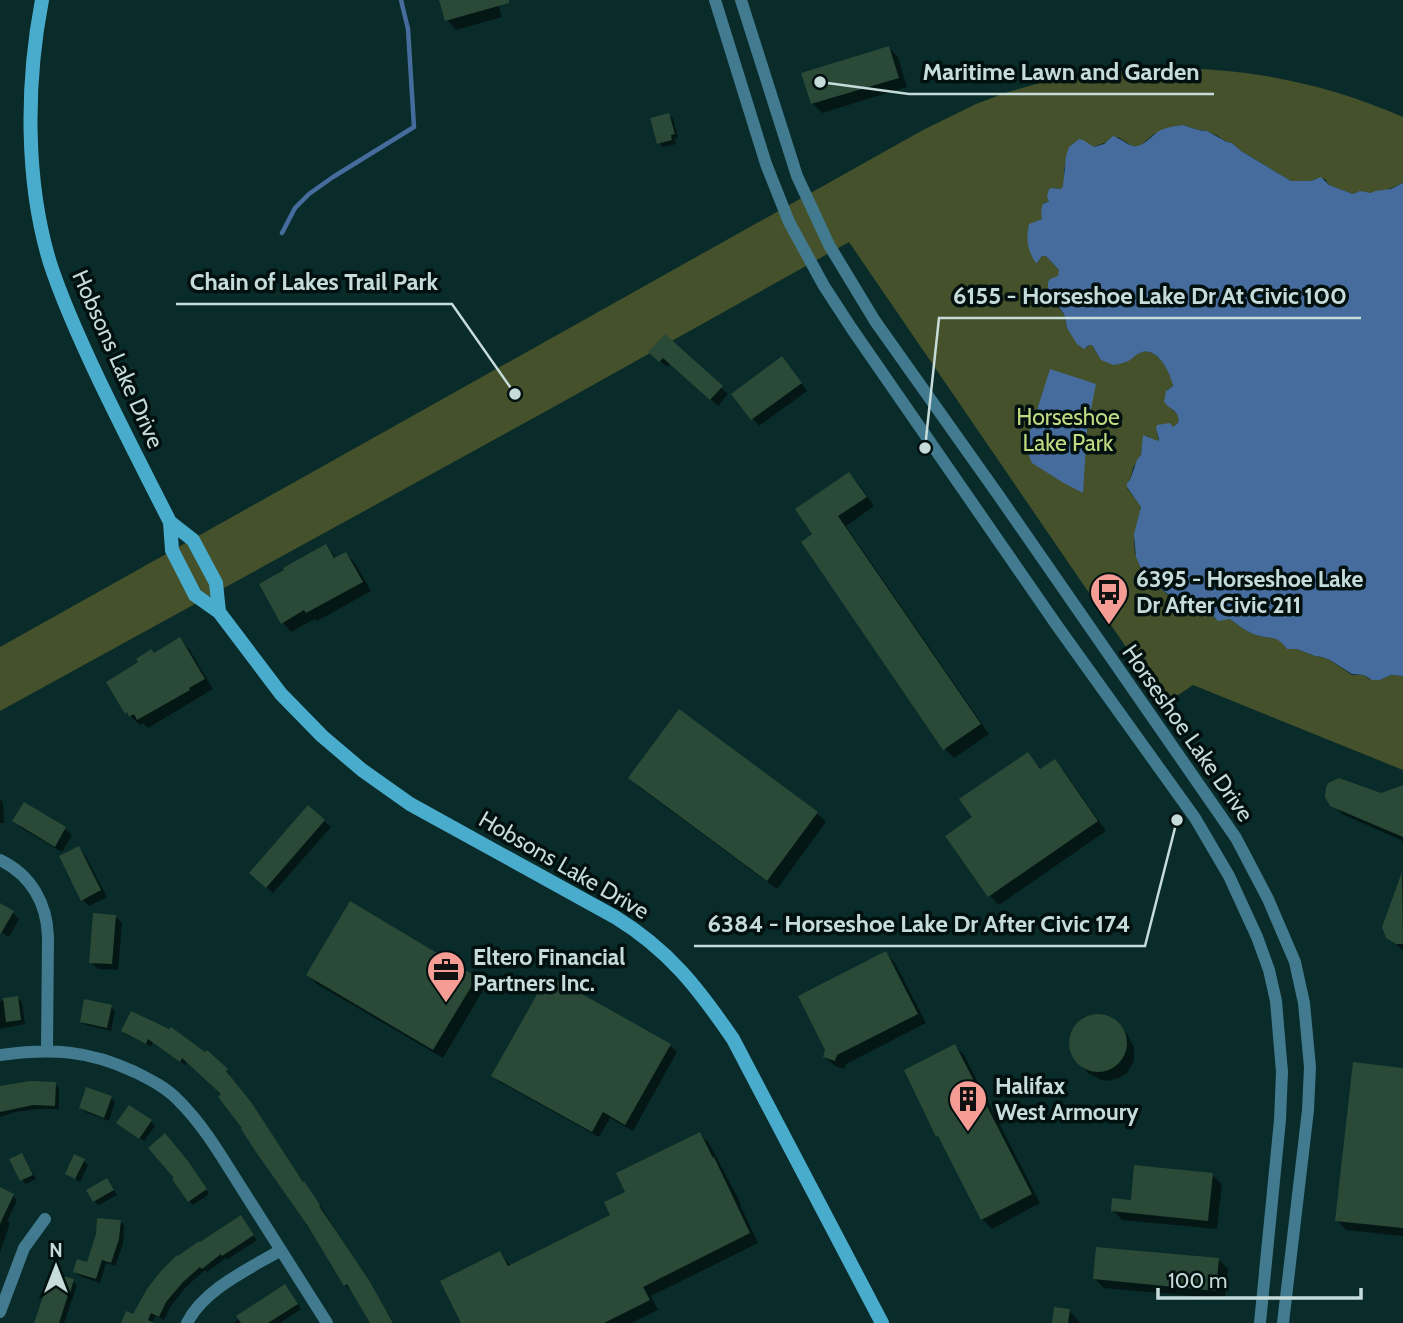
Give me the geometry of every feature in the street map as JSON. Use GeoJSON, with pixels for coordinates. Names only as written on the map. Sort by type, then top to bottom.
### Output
{"type":"FeatureCollection","features":[{"type":"Feature","properties":{"kind":"street","name":"Hobsons Lake Drive"},"geometry":{"type":"LineString","coordinates":[[42,0],[30,87],[38,212],[50,262],[74,328],[170,522],[172,550],[195,595],[219,612],[281,694],[322,736],[362,770],[410,804],[615,916],[648,939],[688,977],[733,1040],[883,1323]]}},
{"type":"Feature","properties":{"kind":"street","name":"Horseshoe Lake Drive"},"geometry":{"type":"LineString","coordinates":[[715,0],[771,177],[789,222],[824,286],[1058,627],[1195,818],[1244,906],[1269,970],[1276,1001],[1281,1048],[1281,1108],[1260,1323]]}},
{"type":"Feature","properties":{"kind":"street","name":"Horseshoe Lake Drive"},"geometry":{"type":"LineString","coordinates":[[741,0],[801,188],[829,245],[855,290],[1236,838],[1268,899],[1295,962],[1304,1003],[1310,1067],[1308,1110],[1283,1323]]}},
{"type":"Feature","properties":{"kind":"street","name":"Hobsons Lake Drive"},"geometry":{"type":"LineString","coordinates":[[170,522],[193,540],[216,583],[219,612]]}},
{"type":"Feature","properties":{"kind":"street"},"geometry":{"type":"LineString","coordinates":[[0,860],[19,872],[32,885],[47,918],[47,1051]]}},
{"type":"Feature","properties":{"kind":"street"},"geometry":{"type":"LineString","coordinates":[[0,1055],[47,1051],[79,1053],[105,1060],[155,1082],[178,1100],[211,1140],[327,1323]]}},
{"type":"Feature","properties":{"kind":"street"},"geometry":{"type":"LineString","coordinates":[[0,1312],[24,1248],[45,1220]]}},
{"type":"Feature","properties":{"kind":"street"},"geometry":{"type":"LineString","coordinates":[[187,1323],[200,1304],[215,1291],[281,1250]]}},
{"type":"Feature","properties":{"kind":"street"},"geometry":{"type":"LineString","coordinates":[[1266,1261],[1290,1263]]}},
{"type":"Feature","properties":{"kind":"green space","name":"Horseshoe Lake Park"},"geometry":{"type":"Polygon","coordinates":[[[1156,68],[1220,70],[1282,79],[1343,94],[1403,117],[1403,183],[1373,193],[1353,194],[1329,185],[1325,179],[1291,181],[1232,143],[1203,130],[1183,125],[1154,134],[1140,146],[1132,146],[1118,137],[1094,147],[1072,144],[1064,169],[1064,186],[1061,189],[1052,188],[1049,201],[1044,203],[1042,219],[1039,221],[1037,263],[1042,256],[1046,256],[1059,270],[1059,276],[1053,279],[1053,299],[1065,316],[1067,328],[1086,348],[1092,345],[1101,360],[1122,363],[1141,352],[1153,353],[1163,362],[1172,381],[1173,386],[1167,390],[1170,407],[1179,416],[1178,423],[1173,427],[1156,429],[1159,441],[1147,436],[1127,483],[1127,488],[1141,506],[1134,541],[1135,553],[1143,573],[1168,595],[1180,597],[1195,610],[1210,612],[1219,620],[1230,619],[1253,634],[1277,639],[1287,649],[1297,649],[1330,660],[1352,675],[1364,675],[1369,679],[1380,680],[1391,675],[1403,676],[1403,770],[1193,685],[1165,704],[849,242],[0,711],[0,647],[923,130],[976,104],[1047,81],[1156,68]]]}},
{"type":"Feature","properties":{"kind":"water"},"geometry":{"type":"Polygon","coordinates":[[[1183,125],[1207,131],[1232,143],[1291,181],[1311,181],[1321,177],[1329,185],[1353,194],[1391,189],[1403,183],[1403,676],[1391,675],[1372,680],[1364,675],[1352,674],[1322,657],[1297,649],[1287,649],[1277,639],[1253,634],[1230,619],[1218,621],[1210,612],[1191,608],[1180,597],[1169,595],[1143,573],[1136,557],[1134,534],[1141,507],[1127,483],[1141,455],[1143,435],[1158,441],[1157,425],[1170,423],[1173,427],[1178,423],[1176,413],[1164,402],[1166,391],[1173,386],[1166,367],[1152,353],[1140,353],[1128,361],[1113,365],[1101,360],[1092,345],[1084,349],[1077,344],[1067,328],[1065,316],[1048,289],[1048,282],[1058,276],[1059,270],[1046,256],[1042,256],[1036,263],[1029,249],[1028,229],[1029,224],[1042,219],[1041,210],[1043,204],[1049,201],[1049,189],[1061,189],[1063,186],[1069,147],[1079,139],[1094,147],[1104,144],[1113,136],[1137,146],[1161,130],[1183,125]]]}},
{"type":"Feature","properties":{"kind":"water"},"geometry":{"type":"Polygon","coordinates":[[[1050,369],[1096,384],[1087,430],[1083,493],[1032,463],[1024,444],[1050,369]]]}},
{"type":"Feature","properties":{"kind":"building"},"geometry":{"type":"Polygon","coordinates":[[[439,0],[509,0],[509,3],[445,21],[439,0]]]}},
{"type":"Feature","properties":{"kind":"building"},"geometry":{"type":"Polygon","coordinates":[[[889,46],[899,78],[811,104],[801,73],[889,46]]]}},
{"type":"Feature","properties":{"kind":"building"},"geometry":{"type":"Polygon","coordinates":[[[669,113],[675,134],[671,135],[672,140],[657,144],[650,118],[669,113]]]}},
{"type":"Feature","properties":{"kind":"building"},"geometry":{"type":"Polygon","coordinates":[[[665,334],[723,386],[710,400],[663,358],[659,362],[648,352],[665,334]]]}},
{"type":"Feature","properties":{"kind":"building"},"geometry":{"type":"Polygon","coordinates":[[[782,356],[802,383],[751,420],[731,394],[782,356]]]}},
{"type":"Feature","properties":{"kind":"building"},"geometry":{"type":"Polygon","coordinates":[[[849,472],[867,497],[838,516],[981,724],[943,750],[801,542],[812,534],[795,509],[849,472]]]}},
{"type":"Feature","properties":{"kind":"building"},"geometry":{"type":"Polygon","coordinates":[[[326,544],[334,558],[346,552],[363,582],[281,624],[259,584],[326,544]]]}},
{"type":"Feature","properties":{"kind":"building"},"geometry":{"type":"Polygon","coordinates":[[[180,637],[205,679],[137,720],[134,714],[129,717],[106,682],[138,662],[136,659],[151,649],[154,653],[180,637]]]}},
{"type":"Feature","properties":{"kind":"building"},"geometry":{"type":"Polygon","coordinates":[[[679,709],[818,812],[767,881],[628,778],[679,709]]]}},
{"type":"Feature","properties":{"kind":"building"},"geometry":{"type":"Polygon","coordinates":[[[1028,752],[1040,769],[1055,759],[1098,821],[988,897],[945,836],[972,817],[959,799],[1028,752]]]}},
{"type":"Feature","properties":{"kind":"building"},"geometry":{"type":"Polygon","coordinates":[[[1339,778],[1381,793],[1403,785],[1403,837],[1330,806],[1325,797],[1326,788],[1328,783],[1339,778]]]}},
{"type":"Feature","properties":{"kind":"building"},"geometry":{"type":"Polygon","coordinates":[[[24,802],[66,827],[55,847],[12,821],[24,802]]]}},
{"type":"Feature","properties":{"kind":"building"},"geometry":{"type":"Polygon","coordinates":[[[308,805],[325,820],[266,888],[249,873],[308,805]]]}},
{"type":"Feature","properties":{"kind":"building"},"geometry":{"type":"Polygon","coordinates":[[[79,846],[101,890],[81,901],[59,856],[79,846]]]}},
{"type":"Feature","properties":{"kind":"building"},"geometry":{"type":"Polygon","coordinates":[[[1402,872],[1403,944],[1396,944],[1386,938],[1382,927],[1402,872]]]}},
{"type":"Feature","properties":{"kind":"building"},"geometry":{"type":"Polygon","coordinates":[[[350,901],[477,977],[433,1050],[306,975],[350,901]]]}},
{"type":"Feature","properties":{"kind":"building"},"geometry":{"type":"Polygon","coordinates":[[[0,903],[14,911],[0,935],[0,903]]]}},
{"type":"Feature","properties":{"kind":"building"},"geometry":{"type":"Polygon","coordinates":[[[93,913],[116,915],[112,964],[89,963],[93,913]]]}},
{"type":"Feature","properties":{"kind":"building"},"geometry":{"type":"Polygon","coordinates":[[[886,951],[918,1014],[837,1055],[835,1061],[823,1057],[825,1050],[798,996],[886,951]]]}},
{"type":"Feature","properties":{"kind":"building"},"geometry":{"type":"Polygon","coordinates":[[[548,975],[671,1044],[625,1125],[603,1112],[592,1132],[491,1076],[548,975]]]}},
{"type":"Feature","properties":{"kind":"building"},"geometry":{"type":"Polygon","coordinates":[[[18,996],[21,1020],[6,1022],[3,998],[18,996]]]}},
{"type":"Feature","properties":{"kind":"building"},"geometry":{"type":"Polygon","coordinates":[[[84,999],[112,1005],[107,1028],[80,1022],[84,999]]]}},
{"type":"Feature","properties":{"kind":"building"},"geometry":{"type":"Polygon","coordinates":[[[131,1011],[169,1029],[171,1027],[205,1052],[207,1050],[228,1069],[226,1071],[251,1102],[320,1205],[393,1323],[370,1323],[308,1226],[218,1097],[221,1094],[182,1058],[180,1062],[148,1039],[146,1044],[121,1031],[131,1011]]]}},
{"type":"Feature","properties":{"kind":"building"},"geometry":{"type":"Polygon","coordinates":[[[1098,1014],[1109,1016],[1122,1027],[1127,1043],[1125,1054],[1114,1067],[1098,1072],[1087,1070],[1074,1059],[1069,1043],[1071,1032],[1082,1019],[1098,1014]]]}},
{"type":"Feature","properties":{"kind":"building","name":"Halifax West Armoury"},"geometry":{"type":"Polygon","coordinates":[[[955,1044],[1032,1194],[981,1220],[938,1136],[936,1137],[904,1070],[955,1044]]]}},
{"type":"Feature","properties":{"kind":"building"},"geometry":{"type":"Polygon","coordinates":[[[1353,1062],[1403,1068],[1403,1228],[1335,1221],[1353,1062]]]}},
{"type":"Feature","properties":{"kind":"building"},"geometry":{"type":"Polygon","coordinates":[[[30,1081],[56,1082],[55,1106],[33,1105],[0,1112],[0,1086],[30,1081]]]}},
{"type":"Feature","properties":{"kind":"building"},"geometry":{"type":"Polygon","coordinates":[[[86,1087],[112,1096],[104,1118],[79,1108],[86,1087]]]}},
{"type":"Feature","properties":{"kind":"building"},"geometry":{"type":"Polygon","coordinates":[[[129,1105],[152,1120],[139,1139],[116,1123],[129,1105]]]}},
{"type":"Feature","properties":{"kind":"building"},"geometry":{"type":"Polygon","coordinates":[[[700,1132],[750,1233],[643,1287],[650,1300],[604,1323],[461,1323],[440,1281],[500,1251],[508,1266],[610,1215],[604,1202],[625,1192],[616,1173],[700,1132]]]}},
{"type":"Feature","properties":{"kind":"building"},"geometry":{"type":"Polygon","coordinates":[[[165,1133],[207,1189],[188,1202],[172,1179],[174,1178],[148,1148],[165,1133]]]}},
{"type":"Feature","properties":{"kind":"building"},"geometry":{"type":"Polygon","coordinates":[[[22,1153],[33,1175],[20,1181],[9,1159],[22,1153]]]}},
{"type":"Feature","properties":{"kind":"building"},"geometry":{"type":"Polygon","coordinates":[[[74,1154],[85,1159],[75,1179],[65,1174],[74,1154]]]}},
{"type":"Feature","properties":{"kind":"building"},"geometry":{"type":"Polygon","coordinates":[[[1134,1165],[1213,1173],[1208,1221],[1111,1211],[1112,1198],[1131,1200],[1134,1165]]]}},
{"type":"Feature","properties":{"kind":"building"},"geometry":{"type":"Polygon","coordinates":[[[107,1178],[114,1190],[93,1202],[86,1190],[107,1178]]]}},
{"type":"Feature","properties":{"kind":"building"},"geometry":{"type":"Polygon","coordinates":[[[0,1187],[14,1194],[0,1224],[0,1187]]]}},
{"type":"Feature","properties":{"kind":"building"},"geometry":{"type":"Polygon","coordinates":[[[241,1215],[254,1235],[222,1256],[221,1254],[202,1269],[200,1267],[166,1302],[159,1317],[151,1313],[148,1320],[154,1323],[121,1323],[126,1311],[133,1314],[147,1289],[177,1255],[241,1215]]]}},
{"type":"Feature","properties":{"kind":"building"},"geometry":{"type":"Polygon","coordinates":[[[97,1218],[121,1220],[119,1239],[111,1263],[102,1260],[96,1279],[73,1272],[77,1259],[87,1262],[96,1234],[97,1218]]]}},
{"type":"Feature","properties":{"kind":"building"},"geometry":{"type":"Polygon","coordinates":[[[1096,1247],[1219,1258],[1216,1291],[1093,1279],[1096,1247]]]}},
{"type":"Feature","properties":{"kind":"building"},"geometry":{"type":"Polygon","coordinates":[[[51,1273],[74,1279],[70,1293],[59,1323],[34,1323],[51,1273]]]}},
{"type":"Feature","properties":{"kind":"building"},"geometry":{"type":"Polygon","coordinates":[[[285,1284],[298,1304],[268,1323],[241,1323],[236,1316],[285,1284]]]}},
{"type":"Feature","properties":{"kind":"building"},"geometry":{"type":"Polygon","coordinates":[[[1054,1307],[1070,1309],[1068,1323],[1052,1323],[1054,1307]]]}},
{"type":"Feature","properties":{"kind":"waterway"},"geometry":{"type":"LineString","coordinates":[[282,233],[295,208],[309,194],[414,127],[408,29],[401,0]]}},
{"type":"Feature","properties":{"kind":"place","name":"Maritime Lawn and Garden"},"geometry":{"type":"Point","coordinates":[820,82]}},
{"type":"Feature","properties":{"kind":"place","name":"Chain of Lakes Trail Park"},"geometry":{"type":"Point","coordinates":[515,394]}},
{"type":"Feature","properties":{"kind":"place","name":"6155 - Horseshoe Lake Dr At Civic 100"},"geometry":{"type":"Point","coordinates":[925,448]}},
{"type":"Feature","properties":{"kind":"place","name":"6395 - Horseshoe Lake Dr After Civic 211"},"geometry":{"type":"Point","coordinates":[1109,626]}},
{"type":"Feature","properties":{"kind":"place","name":"6384 - Horseshoe Lake Dr After Civic 174"},"geometry":{"type":"Point","coordinates":[1177,820]}},
{"type":"Feature","properties":{"kind":"place","name":"Eltero Financial Partners Inc."},"geometry":{"type":"Point","coordinates":[446,1004]}},
{"type":"Feature","properties":{"kind":"place","name":"Halifax West Armoury"},"geometry":{"type":"Point","coordinates":[968,1133]}}]}
